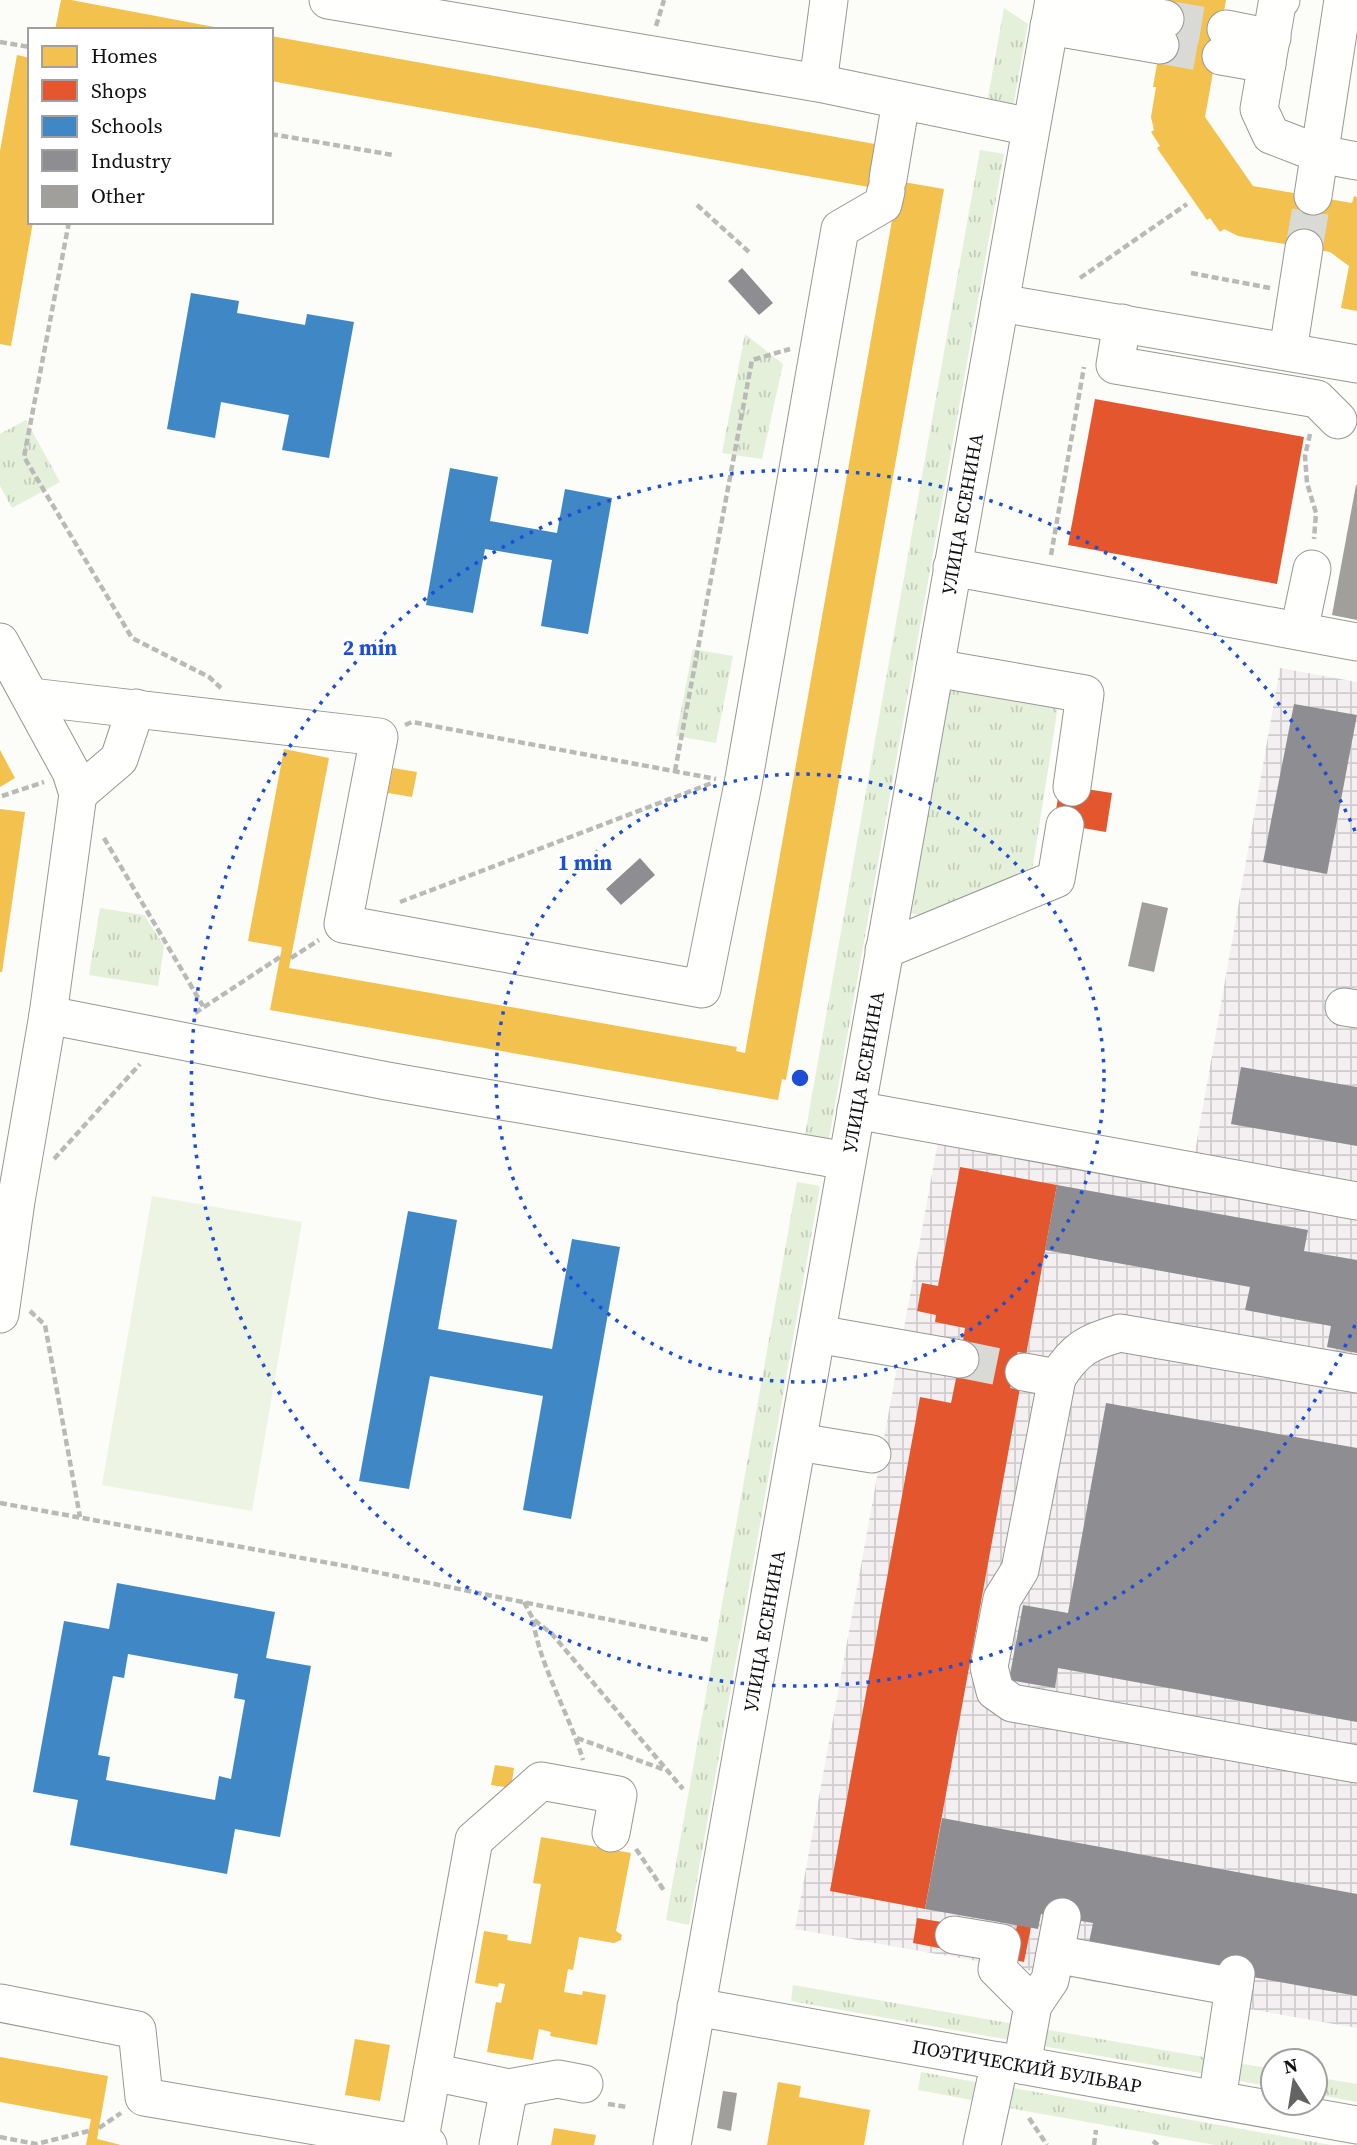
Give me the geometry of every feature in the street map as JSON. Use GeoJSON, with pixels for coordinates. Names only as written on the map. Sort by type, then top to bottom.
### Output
{"type":"FeatureCollection","features":[{"type":"Feature","properties":{"kind":"street"},"geometry":{"type":"LineString","coordinates":[[328,0],[387,6],[818,83],[1031,127]]}},
{"type":"Feature","properties":{"kind":"street"},"geometry":{"type":"LineString","coordinates":[[818,83],[830,0]]}},
{"type":"Feature","properties":{"kind":"street"},"geometry":{"type":"LineString","coordinates":[[1281,0],[1278,4],[1259,109],[1271,135],[1320,154],[1357,161]]}},
{"type":"Feature","properties":{"kind":"street"},"geometry":{"type":"LineString","coordinates":[[1312,197],[1343,0]]}},
{"type":"Feature","properties":{"kind":"street"},"geometry":{"type":"LineString","coordinates":[[1053,9],[1163,32]]}},
{"type":"Feature","properties":{"kind":"street","name":"УЛИЦА ЕСЕНИНА"},"geometry":{"type":"LineString","coordinates":[[672,2145],[1053,9]]}},
{"type":"Feature","properties":{"kind":"street"},"geometry":{"type":"LineString","coordinates":[[1224,43],[1269,51]]}},
{"type":"Feature","properties":{"kind":"street"},"geometry":{"type":"LineString","coordinates":[[30,697],[379,737],[343,924],[702,989],[743,784],[840,229],[883,204],[901,101]]}},
{"type":"Feature","properties":{"kind":"street"},"geometry":{"type":"LineString","coordinates":[[1288,351],[1304,248]]}},
{"type":"Feature","properties":{"kind":"street"},"geometry":{"type":"LineString","coordinates":[[1000,303],[1357,363]]}},
{"type":"Feature","properties":{"kind":"street"},"geometry":{"type":"LineString","coordinates":[[1107,321],[1115,365],[1327,410]]}},
{"type":"Feature","properties":{"kind":"street"},"geometry":{"type":"LineString","coordinates":[[953,567],[1357,642]]}},
{"type":"Feature","properties":{"kind":"street"},"geometry":{"type":"LineString","coordinates":[[1299,631],[1311,569]]}},
{"type":"Feature","properties":{"kind":"street"},"geometry":{"type":"LineString","coordinates":[[0,642],[74,783],[48,1014],[5,1237],[2,1301]]}},
{"type":"Feature","properties":{"kind":"street"},"geometry":{"type":"LineString","coordinates":[[935,668],[1085,694],[1072,787]]}},
{"type":"Feature","properties":{"kind":"street"},"geometry":{"type":"LineString","coordinates":[[74,783],[119,758],[136,708]]}},
{"type":"Feature","properties":{"kind":"street"},"geometry":{"type":"LineString","coordinates":[[884,950],[1056,879],[1065,825]]}},
{"type":"Feature","properties":{"kind":"street"},"geometry":{"type":"LineString","coordinates":[[48,1014],[387,1081],[847,1161]]}},
{"type":"Feature","properties":{"kind":"street"},"geometry":{"type":"LineString","coordinates":[[856,1110],[1357,1201]]}},
{"type":"Feature","properties":{"kind":"street"},"geometry":{"type":"LineString","coordinates":[[1357,1374],[1120,1333],[1094,1340],[1041,1375],[1020,1570],[1002,1599],[989,1667],[995,1691],[1012,1703],[1357,1763]]}},
{"type":"Feature","properties":{"kind":"street"},"geometry":{"type":"LineString","coordinates":[[817,1334],[960,1359]]}},
{"type":"Feature","properties":{"kind":"street"},"geometry":{"type":"LineString","coordinates":[[798,1441],[872,1454]]}},
{"type":"Feature","properties":{"kind":"street"},"geometry":{"type":"LineString","coordinates":[[0,2003],[137,2030],[144,2097],[423,2144],[432,2072],[474,1840],[541,1781],[606,1814]]}},
{"type":"Feature","properties":{"kind":"street"},"geometry":{"type":"LineString","coordinates":[[982,2145],[1033,2005],[1050,1980],[1062,1917]]}},
{"type":"Feature","properties":{"kind":"street"},"geometry":{"type":"LineString","coordinates":[[954,1934],[1002,1943],[997,1969],[1033,2005]]}},
{"type":"Feature","properties":{"kind":"street"},"geometry":{"type":"LineString","coordinates":[[1055,1954],[1099,1956],[1235,1980],[1217,2100]]}},
{"type":"Feature","properties":{"kind":"street","name":"ПОЭТИЧЕСКИЙ БУЛЬВАР"},"geometry":{"type":"LineString","coordinates":[[696,2007],[1357,2125]]}},
{"type":"Feature","properties":{"kind":"street"},"geometry":{"type":"LineString","coordinates":[[432,2072],[509,2088],[558,2079],[584,2084]]}},
{"type":"Feature","properties":{"kind":"street"},"geometry":{"type":"LineString","coordinates":[[498,2145],[509,2088]]}},
{"type":"Feature","properties":{"kind":"path"},"geometry":{"type":"LineString","coordinates":[[0,42],[28,47]]}},
{"type":"Feature","properties":{"kind":"path"},"geometry":{"type":"LineString","coordinates":[[273,134],[393,155]]}},
{"type":"Feature","properties":{"kind":"path"},"geometry":{"type":"LineString","coordinates":[[1080,278],[1187,204]]}},
{"type":"Feature","properties":{"kind":"path"},"geometry":{"type":"LineString","coordinates":[[697,205],[749,252]]}},
{"type":"Feature","properties":{"kind":"path"},"geometry":{"type":"LineString","coordinates":[[69,224],[24,457],[132,638],[209,677],[259,722]]}},
{"type":"Feature","properties":{"kind":"path"},"geometry":{"type":"LineString","coordinates":[[1191,273],[1297,293]]}},
{"type":"Feature","properties":{"kind":"path"},"geometry":{"type":"LineString","coordinates":[[1046,584],[1107,321]]}},
{"type":"Feature","properties":{"kind":"path"},"geometry":{"type":"LineString","coordinates":[[675,771],[752,360],[820,340]]}},
{"type":"Feature","properties":{"kind":"path"},"geometry":{"type":"LineString","coordinates":[[1311,569],[1316,513],[1307,483],[1305,456],[1327,410]]}},
{"type":"Feature","properties":{"kind":"path"},"geometry":{"type":"LineString","coordinates":[[379,737],[412,722],[721,780],[395,904]]}},
{"type":"Feature","properties":{"kind":"path"},"geometry":{"type":"LineString","coordinates":[[2,796],[74,783],[203,1006]]}},
{"type":"Feature","properties":{"kind":"path"},"geometry":{"type":"LineString","coordinates":[[53,1160],[165,1037],[203,1006],[280,957]]}},
{"type":"Feature","properties":{"kind":"path"},"geometry":{"type":"LineString","coordinates":[[2,1301],[45,1325],[80,1517]]}},
{"type":"Feature","properties":{"kind":"path"},"geometry":{"type":"LineString","coordinates":[[0,1503],[351,1567],[709,1640]]}},
{"type":"Feature","properties":{"kind":"path"},"geometry":{"type":"LineString","coordinates":[[524,1602],[533,1619],[536,1640],[606,1814],[665,1892]]}},
{"type":"Feature","properties":{"kind":"path"},"geometry":{"type":"LineString","coordinates":[[533,1619],[552,1634],[683,1789]]}},
{"type":"Feature","properties":{"kind":"path"},"geometry":{"type":"LineString","coordinates":[[576,1738],[668,1771]]}},
{"type":"Feature","properties":{"kind":"path"},"geometry":{"type":"LineString","coordinates":[[1029,2118],[1047,2145]]}},
{"type":"Feature","properties":{"kind":"path"},"geometry":{"type":"LineString","coordinates":[[1094,2145],[1096,2130]]}},
{"type":"Feature","properties":{"kind":"path"},"geometry":{"type":"LineString","coordinates":[[0,2137],[36,2144],[89,2131]]}},
{"type":"Feature","properties":{"kind":"path"},"geometry":{"type":"LineString","coordinates":[[1153,2141],[1158,2145]]}},
{"type":"Feature","properties":{"kind":"shaded area"},"geometry":{"type":"Polygon","coordinates":[[[1280,668],[1357,682],[1357,2028],[795,1929],[944,1108],[1195,1152],[1280,668]]]}},
{"type":"Feature","properties":{"kind":"green space"},"geometry":{"type":"Polygon","coordinates":[[[1004,8],[1028,24],[1013,107],[987,103],[1004,8]]]}},
{"type":"Feature","properties":{"kind":"green space"},"geometry":{"type":"Polygon","coordinates":[[[980,150],[1004,154],[828,1144],[804,1140],[980,150]]]}},
{"type":"Feature","properties":{"kind":"green space"},"geometry":{"type":"Polygon","coordinates":[[[745,334],[783,364],[762,459],[722,453],[745,334]]]}},
{"type":"Feature","properties":{"kind":"green space"},"geometry":{"type":"Polygon","coordinates":[[[26,420],[60,482],[12,508],[0,486],[0,434],[26,420]]]}},
{"type":"Feature","properties":{"kind":"green space"},"geometry":{"type":"Polygon","coordinates":[[[693,649],[733,656],[716,743],[676,736],[693,649]]]}},
{"type":"Feature","properties":{"kind":"green space"},"geometry":{"type":"Polygon","coordinates":[[[950,684],[1058,706],[1033,865],[1024,881],[927,917],[911,913],[950,684]]]}},
{"type":"Feature","properties":{"kind":"green space"},"geometry":{"type":"Polygon","coordinates":[[[100,908],[144,915],[164,946],[158,986],[89,975],[100,908]]]}},
{"type":"Feature","properties":{"kind":"green space"},"geometry":{"type":"Polygon","coordinates":[[[797,1182],[820,1186],[689,1925],[666,1920],[797,1182]]]}},
{"type":"Feature","properties":{"kind":"green space"},"geometry":{"type":"Polygon","coordinates":[[[152,1196],[302,1222],[252,1511],[102,1485],[152,1196]]]}},
{"type":"Feature","properties":{"kind":"green space"},"geometry":{"type":"Polygon","coordinates":[[[793,1985],[1019,2025],[1016,2041],[791,2001],[793,1985]]]}},
{"type":"Feature","properties":{"kind":"green space"},"geometry":{"type":"Polygon","coordinates":[[[1043,2029],[1215,2059],[1212,2075],[1036,2045],[1043,2029]]]}},
{"type":"Feature","properties":{"kind":"green space"},"geometry":{"type":"Polygon","coordinates":[[[1237,2063],[1259,2067],[1259,2084],[1235,2080],[1237,2063]]]}},
{"type":"Feature","properties":{"kind":"green space"},"geometry":{"type":"Polygon","coordinates":[[[921,2072],[986,2084],[982,2102],[918,2090],[921,2072]]]}},
{"type":"Feature","properties":{"kind":"green space"},"geometry":{"type":"Polygon","coordinates":[[[1329,2079],[1357,2084],[1357,2102],[1329,2097],[1329,2079]]]}},
{"type":"Feature","properties":{"kind":"green space"},"geometry":{"type":"Polygon","coordinates":[[[1008,2087],[1331,2145],[1215,2145],[1004,2107],[1008,2087]]]}},
{"type":"Feature","properties":{"kind":"building: Homes"},"geometry":{"type":"Polygon","coordinates":[[[61,0],[71,0],[219,28],[55,28],[61,0]]]}},
{"type":"Feature","properties":{"kind":"building: Homes"},"geometry":{"type":"Polygon","coordinates":[[[1168,0],[1226,0],[1205,117],[1253,186],[1352,203],[1354,196],[1357,197],[1357,311],[1341,308],[1349,266],[1330,252],[1238,236],[1224,229],[1220,232],[1210,218],[1207,220],[1157,148],[1160,146],[1151,132],[1154,130],[1151,117],[1156,87],[1153,87],[1168,0]]]}},
{"type":"Feature","properties":{"kind":"building: Homes"},"geometry":{"type":"Polygon","coordinates":[[[273,36],[886,146],[880,178],[944,189],[786,1080],[782,1079],[778,1100],[270,1010],[282,947],[248,941],[284,749],[329,758],[289,968],[737,1047],[736,1051],[745,1053],[897,192],[273,81],[273,36]]]}},
{"type":"Feature","properties":{"kind":"building: Homes"},"geometry":{"type":"Polygon","coordinates":[[[17,55],[28,58],[28,224],[33,224],[11,346],[0,344],[0,151],[17,55]]]}},
{"type":"Feature","properties":{"kind":"building: Homes"},"geometry":{"type":"Polygon","coordinates":[[[0,750],[15,778],[0,787],[0,750]]]}},
{"type":"Feature","properties":{"kind":"building: Homes"},"geometry":{"type":"Polygon","coordinates":[[[393,768],[417,772],[412,797],[388,793],[393,768]]]}},
{"type":"Feature","properties":{"kind":"building: Homes"},"geometry":{"type":"Polygon","coordinates":[[[0,809],[25,812],[2,972],[0,972],[0,809]]]}},
{"type":"Feature","properties":{"kind":"building: Homes"},"geometry":{"type":"Polygon","coordinates":[[[495,1765],[514,1768],[511,1788],[491,1785],[495,1765]]]}},
{"type":"Feature","properties":{"kind":"building: Homes"},"geometry":{"type":"Polygon","coordinates":[[[541,1837],[631,1853],[616,1931],[622,1935],[621,1940],[614,1943],[579,1937],[573,1970],[568,1969],[564,1992],[582,1995],[583,1991],[606,1995],[597,2045],[550,2036],[551,2032],[539,2029],[533,2060],[487,2052],[496,2002],[501,2003],[505,1984],[499,1983],[498,1987],[475,1983],[484,1931],[508,1935],[507,1940],[531,1944],[541,1884],[533,1883],[541,1837]]]}},
{"type":"Feature","properties":{"kind":"building: Homes"},"geometry":{"type":"Polygon","coordinates":[[[355,2039],[390,2045],[380,2101],[345,2095],[355,2039]]]}},
{"type":"Feature","properties":{"kind":"building: Homes"},"geometry":{"type":"Polygon","coordinates":[[[0,2057],[108,2076],[97,2139],[121,2145],[86,2145],[91,2119],[0,2102],[0,2057]]]}},
{"type":"Feature","properties":{"kind":"building: Homes"},"geometry":{"type":"Polygon","coordinates":[[[778,2082],[801,2086],[799,2097],[870,2110],[864,2145],[767,2145],[778,2082]]]}},
{"type":"Feature","properties":{"kind":"building: Homes"},"geometry":{"type":"Polygon","coordinates":[[[554,2128],[596,2135],[594,2145],[551,2145],[554,2128]]]}},
{"type":"Feature","properties":{"kind":"building: Shops"},"geometry":{"type":"Polygon","coordinates":[[[1095,399],[1304,437],[1277,584],[1068,545],[1095,399]]]}},
{"type":"Feature","properties":{"kind":"building: Shops"},"geometry":{"type":"Polygon","coordinates":[[[1060,785],[1112,793],[1106,832],[1054,823],[1060,785]]]}},
{"type":"Feature","properties":{"kind":"building: Shops"},"geometry":{"type":"Polygon","coordinates":[[[960,1167],[1057,1185],[925,1909],[830,1891],[920,1397],[951,1403],[960,1359],[965,1328],[935,1322],[936,1315],[917,1311],[922,1283],[938,1286],[960,1167]]]}},
{"type":"Feature","properties":{"kind":"building: Shops"},"geometry":{"type":"Polygon","coordinates":[[[917,1918],[948,1923],[944,1949],[913,1943],[917,1918]]]}},
{"type":"Feature","properties":{"kind":"building: Shops"},"geometry":{"type":"Polygon","coordinates":[[[1017,1925],[1031,1927],[1024,1962],[1010,1959],[1017,1925]]]}},
{"type":"Feature","properties":{"kind":"building: Schools"},"geometry":{"type":"Polygon","coordinates":[[[191,293],[239,301],[237,313],[305,325],[307,314],[354,322],[329,458],[282,450],[289,415],[221,402],[215,438],[167,429],[191,293]]]}},
{"type":"Feature","properties":{"kind":"building: Schools"},"geometry":{"type":"Polygon","coordinates":[[[450,468],[498,477],[490,521],[557,533],[565,489],[612,498],[588,634],[541,626],[552,560],[485,549],[473,613],[426,605],[450,468]]]}},
{"type":"Feature","properties":{"kind":"building: Schools"},"geometry":{"type":"Polygon","coordinates":[[[408,1211],[457,1220],[438,1329],[552,1349],[572,1239],[620,1247],[571,1519],[523,1510],[543,1396],[430,1376],[409,1489],[359,1481],[408,1211]]]}},
{"type":"Feature","properties":{"kind":"building: Schools"},"geometry":{"type":"Polygon","coordinates":[[[117,1583],[275,1612],[266,1658],[311,1666],[280,1837],[235,1829],[227,1874],[70,1845],[78,1800],[33,1792],[64,1621],[109,1629],[117,1583]],[[128,1654],[124,1678],[113,1676],[98,1755],[110,1757],[106,1780],[215,1800],[219,1776],[231,1779],[245,1700],[234,1698],[238,1674],[128,1654]]]}},
{"type":"Feature","properties":{"kind":"building: Industry"},"geometry":{"type":"Polygon","coordinates":[[[742,268],[773,303],[759,315],[728,281],[742,268]]]}},
{"type":"Feature","properties":{"kind":"building: Industry"},"geometry":{"type":"Polygon","coordinates":[[[1294,704],[1357,715],[1327,874],[1263,862],[1294,704]]]}},
{"type":"Feature","properties":{"kind":"building: Industry"},"geometry":{"type":"Polygon","coordinates":[[[640,858],[655,875],[621,905],[606,889],[640,858]]]}},
{"type":"Feature","properties":{"kind":"building: Industry"},"geometry":{"type":"Polygon","coordinates":[[[1241,1067],[1357,1087],[1357,1146],[1231,1124],[1241,1067]]]}},
{"type":"Feature","properties":{"kind":"building: Industry"},"geometry":{"type":"Polygon","coordinates":[[[1057,1185],[1308,1230],[1304,1251],[1357,1260],[1357,1353],[1327,1347],[1331,1326],[1245,1310],[1250,1287],[1045,1250],[1057,1185]]]}},
{"type":"Feature","properties":{"kind":"building: Industry"},"geometry":{"type":"Polygon","coordinates":[[[1106,1403],[1357,1448],[1357,1722],[1058,1668],[1055,1688],[1009,1680],[1023,1605],[1068,1613],[1106,1403]]]}},
{"type":"Feature","properties":{"kind":"building: Industry"},"geometry":{"type":"Polygon","coordinates":[[[942,1818],[1357,1894],[1357,1996],[1088,1947],[1093,1923],[1041,1914],[1038,1929],[925,1909],[942,1818]]]}},
{"type":"Feature","properties":{"kind":"building: Other"},"geometry":{"type":"Polygon","coordinates":[[[1357,485],[1357,620],[1332,615],[1357,485]]]}},
{"type":"Feature","properties":{"kind":"building: Other"},"geometry":{"type":"Polygon","coordinates":[[[1142,902],[1168,908],[1154,972],[1128,966],[1142,902]]]}},
{"type":"Feature","properties":{"kind":"building: Other"},"geometry":{"type":"Polygon","coordinates":[[[723,2091],[737,2093],[731,2131],[717,2128],[723,2091]]]}},
{"type":"Feature","properties":{"kind":"tunnel"},"geometry":{"type":"LineString","coordinates":[[1165,19],[1226,29]]}},
{"type":"Feature","properties":{"kind":"tunnel"},"geometry":{"type":"LineString","coordinates":[[1160,45],[1221,56]]}},
{"type":"Feature","properties":{"kind":"tunnel"},"geometry":{"type":"LineString","coordinates":[[1304,248],[1313,196]]}},
{"type":"Feature","properties":{"kind":"tunnel"},"geometry":{"type":"LineString","coordinates":[[960,1359],[1024,1372]]}}]}
